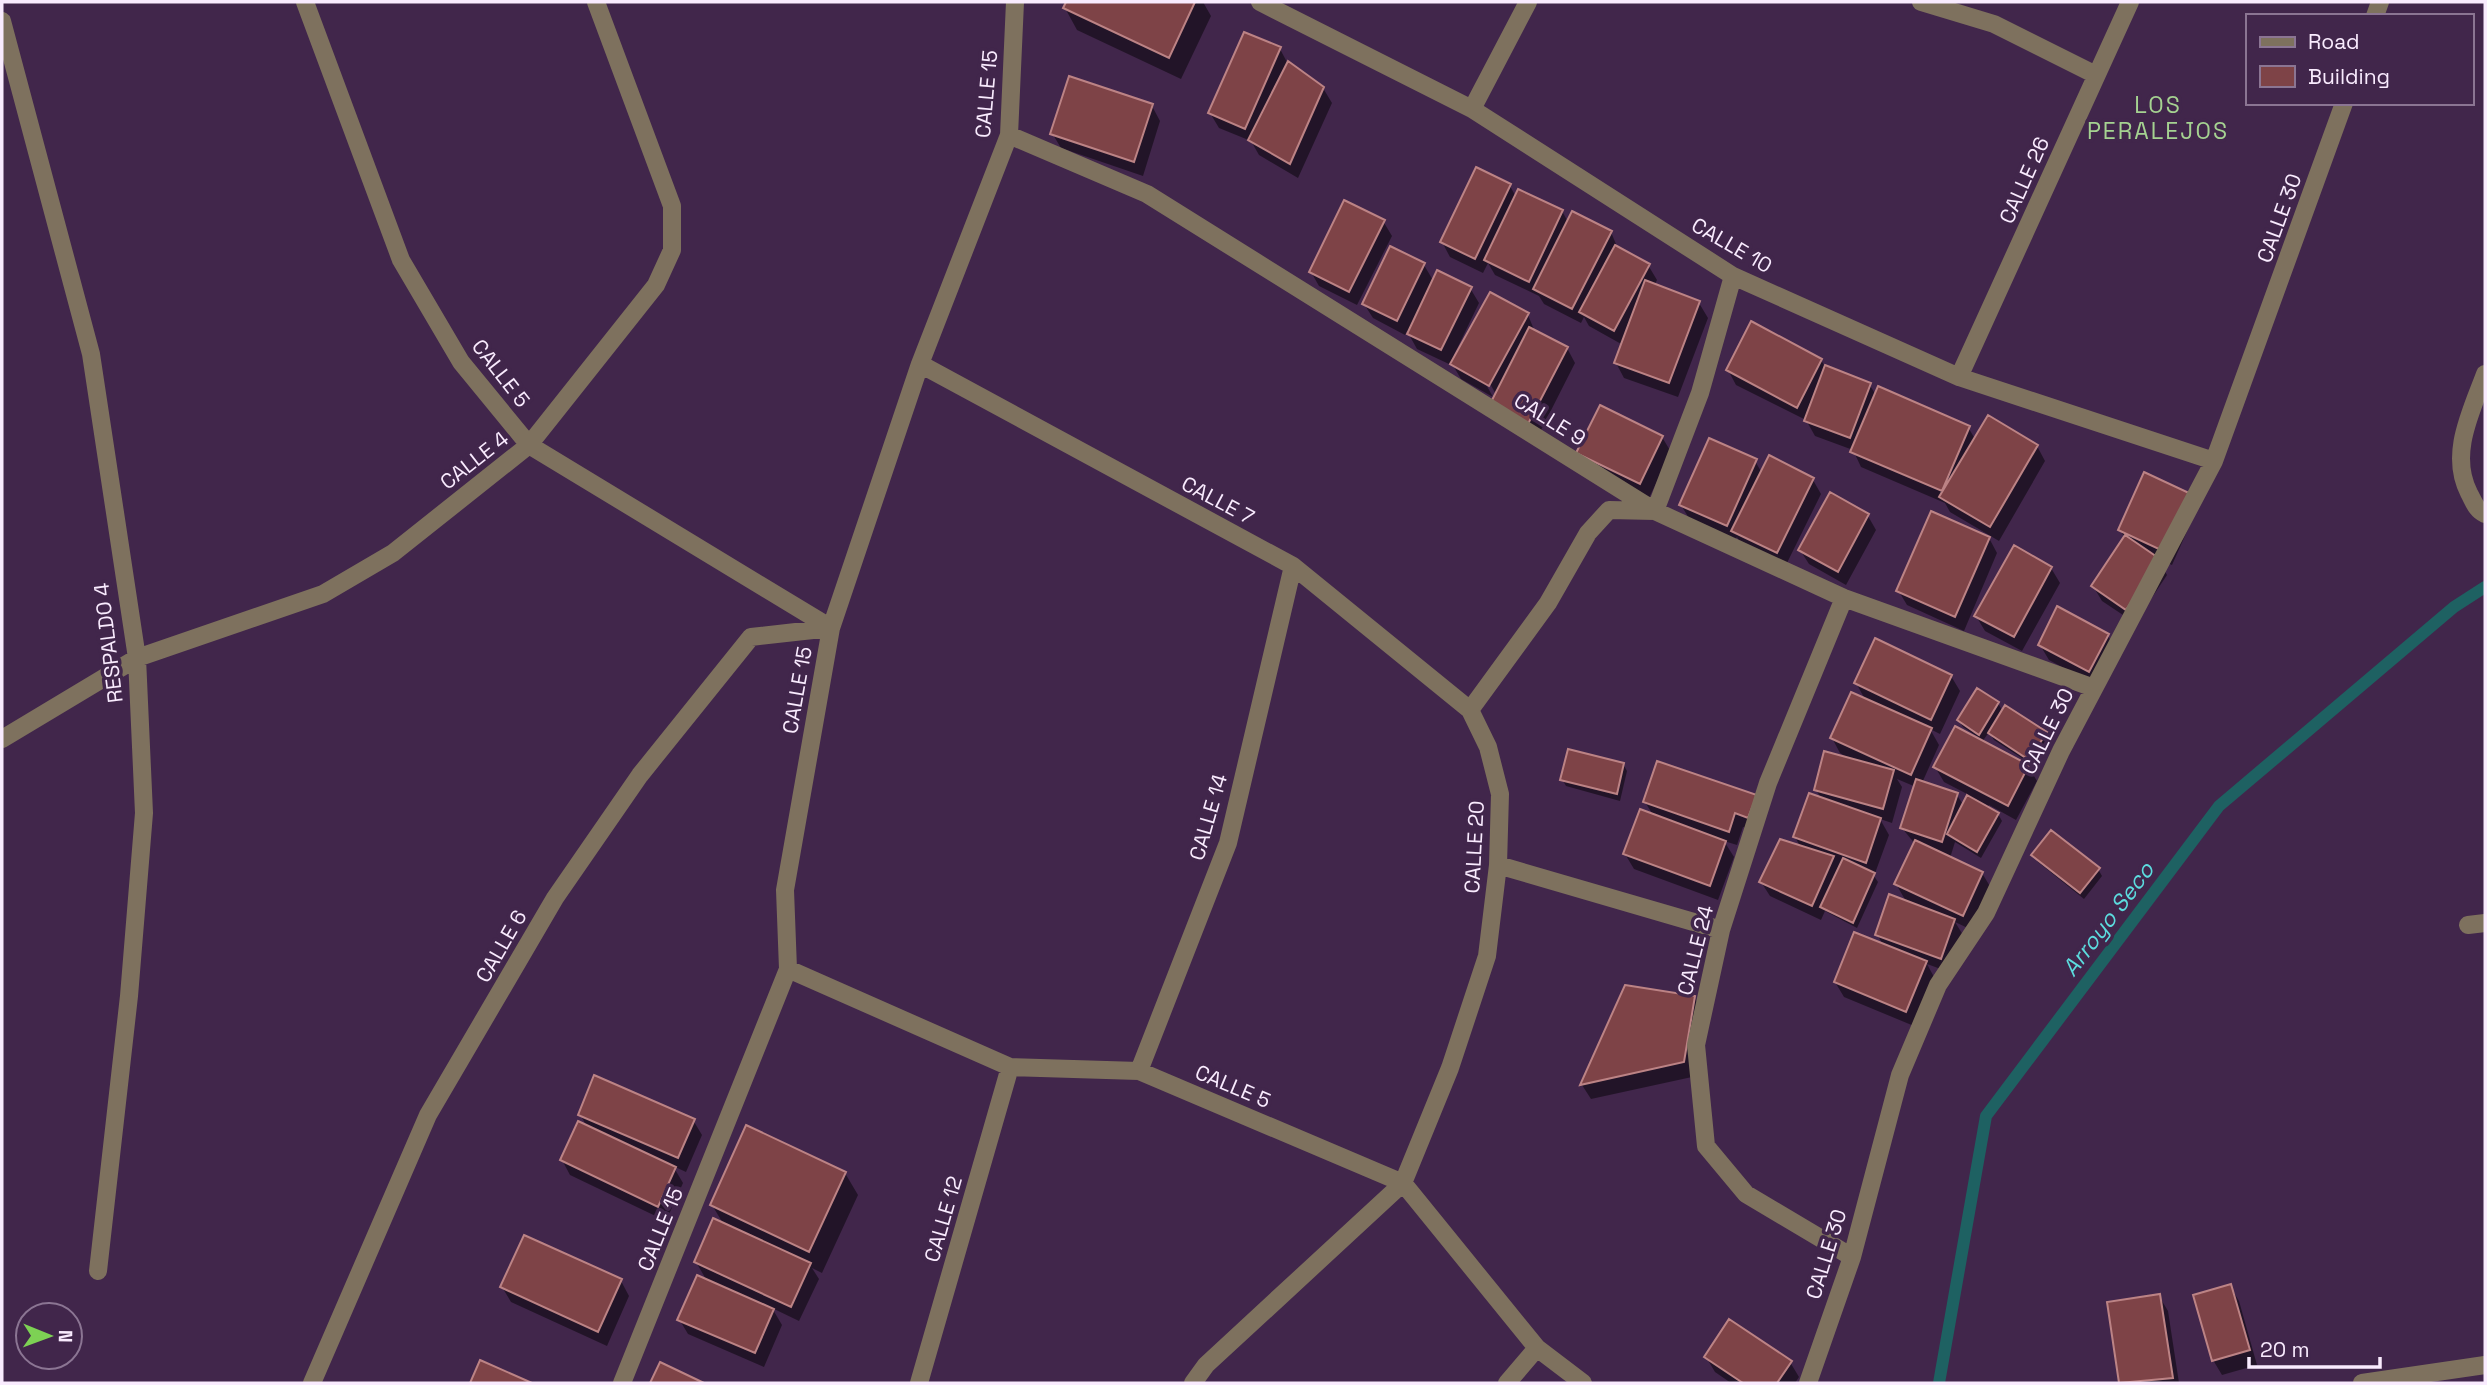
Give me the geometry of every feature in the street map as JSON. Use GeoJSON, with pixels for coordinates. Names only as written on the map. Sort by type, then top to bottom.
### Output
{"type":"FeatureCollection","features":[{"type":"Feature","properties":{"kind":"street","name":"CALLE 5"},"geometry":{"type":"LineString","coordinates":[[305,2],[401,260],[461,362],[529,445],[831,628]]}},
{"type":"Feature","properties":{"kind":"street","name":"CALLE 4"},"geometry":{"type":"LineString","coordinates":[[2,739],[136,658],[323,594],[393,553],[529,445],[656,285],[671,250],[672,206],[596,2]]}},
{"type":"Feature","properties":{"kind":"street","name":"CALLE 15"},"geometry":{"type":"LineString","coordinates":[[622,1383],[788,969],[785,890],[831,628],[920,364],[1009,135],[1015,2]]}},
{"type":"Feature","properties":{"kind":"street","name":"CALLE 10"},"geometry":{"type":"LineString","coordinates":[[1260,2],[1472,109],[1733,276],[1959,377],[2214,461]]}},
{"type":"Feature","properties":{"kind":"street"},"geometry":{"type":"LineString","coordinates":[[1472,109],[1528,2]]}},
{"type":"Feature","properties":{"kind":"street"},"geometry":{"type":"LineString","coordinates":[[1921,2],[1994,24],[2096,75]]}},
{"type":"Feature","properties":{"kind":"street","name":"CALLE 26"},"geometry":{"type":"LineString","coordinates":[[1959,377],[2130,2]]}},
{"type":"Feature","properties":{"kind":"street","name":"RESPALDO 4"},"geometry":{"type":"LineString","coordinates":[[2,21],[91,354],[136,658],[144,813],[129,996],[98,1271]]}},
{"type":"Feature","properties":{"kind":"street","name":"CALLE 30"},"geometry":{"type":"LineString","coordinates":[[1808,1383],[1852,1257],[1905,1062],[1938,985],[1986,913],[2094,688],[2214,461],[2343,105]]}},
{"type":"Feature","properties":{"kind":"street","name":"CALLE 9"},"geometry":{"type":"LineString","coordinates":[[1009,135],[1147,194],[1655,511],[1844,598],[2094,688]]}},
{"type":"Feature","properties":{"kind":"street"},"geometry":{"type":"LineString","coordinates":[[1470,710],[1548,603],[1595,525],[1609,510],[1655,511],[1700,393],[1733,276]]}},
{"type":"Feature","properties":{"kind":"street","name":"CALLE 7"},"geometry":{"type":"LineString","coordinates":[[920,364],[1293,566],[1470,710]]}},
{"type":"Feature","properties":{"kind":"street"},"geometry":{"type":"LineString","coordinates":[[2482,512],[2461,478],[2463,433],[2485,374]]}},
{"type":"Feature","properties":{"kind":"street","name":"CALLE 14"},"geometry":{"type":"LineString","coordinates":[[1139,1071],[1228,844],[1293,566]]}},
{"type":"Feature","properties":{"kind":"street","name":"CALLE 24"},"geometry":{"type":"LineString","coordinates":[[1844,598],[1768,783],[1721,930],[1696,1045],[1706,1146],[1746,1194],[1852,1257]]}},
{"type":"Feature","properties":{"kind":"street","name":"CALLE 6"},"geometry":{"type":"LineString","coordinates":[[312,1383],[428,1115],[555,898],[640,775],[751,637],[831,628]]}},
{"type":"Feature","properties":{"kind":"street","name":"CALLE 20"},"geometry":{"type":"LineString","coordinates":[[1193,1383],[1206,1364],[1403,1183],[1450,1068],[1487,956],[1498,865],[1500,794],[1488,747],[1470,710]]}},
{"type":"Feature","properties":{"kind":"street"},"geometry":{"type":"LineString","coordinates":[[1498,865],[1721,930]]}},
{"type":"Feature","properties":{"kind":"street","name":"CALLE 5"},"geometry":{"type":"LineString","coordinates":[[788,969],[1010,1067],[1139,1071],[1403,1183],[1537,1348],[1583,1383]]}},
{"type":"Feature","properties":{"kind":"street","name":"CALLE 12"},"geometry":{"type":"LineString","coordinates":[[919,1383],[1010,1067]]}},
{"type":"Feature","properties":{"kind":"street"},"geometry":{"type":"LineString","coordinates":[[1507,1383],[1537,1348]]}},
{"type":"Feature","properties":{"kind":"street"},"geometry":{"type":"LineString","coordinates":[[2362,1383],[2485,1365]]}},
{"type":"Feature","properties":{"kind":"building"},"geometry":{"type":"Polygon","coordinates":[[[1066,2],[1195,2],[1169,58],[1063,8],[1066,2]]]}},
{"type":"Feature","properties":{"kind":"building"},"geometry":{"type":"Polygon","coordinates":[[[1244,32],[1281,47],[1245,129],[1208,113],[1244,32]]]}},
{"type":"Feature","properties":{"kind":"building"},"geometry":{"type":"Polygon","coordinates":[[[1288,61],[1324,87],[1290,164],[1248,140],[1288,61]]]}},
{"type":"Feature","properties":{"kind":"building"},"geometry":{"type":"Polygon","coordinates":[[[1069,76],[1153,104],[1134,162],[1050,134],[1069,76]]]}},
{"type":"Feature","properties":{"kind":"building"},"geometry":{"type":"Polygon","coordinates":[[[1476,167],[1511,184],[1475,259],[1440,242],[1476,167]]]}},
{"type":"Feature","properties":{"kind":"building"},"geometry":{"type":"Polygon","coordinates":[[[1518,189],[1563,210],[1529,282],[1484,260],[1518,189]]]}},
{"type":"Feature","properties":{"kind":"building"},"geometry":{"type":"Polygon","coordinates":[[[1344,200],[1385,220],[1349,292],[1309,272],[1344,200]]]}},
{"type":"Feature","properties":{"kind":"building"},"geometry":{"type":"Polygon","coordinates":[[[1572,211],[1612,231],[1572,309],[1533,289],[1572,211]]]}},
{"type":"Feature","properties":{"kind":"building"},"geometry":{"type":"Polygon","coordinates":[[[1615,245],[1650,264],[1614,331],[1579,312],[1615,245]]]}},
{"type":"Feature","properties":{"kind":"building"},"geometry":{"type":"Polygon","coordinates":[[[1390,246],[1425,263],[1397,321],[1362,304],[1390,246]]]}},
{"type":"Feature","properties":{"kind":"building"},"geometry":{"type":"Polygon","coordinates":[[[1437,270],[1472,287],[1441,350],[1407,334],[1437,270]]]}},
{"type":"Feature","properties":{"kind":"building"},"geometry":{"type":"Polygon","coordinates":[[[1645,280],[1700,301],[1669,383],[1614,363],[1645,280]]]}},
{"type":"Feature","properties":{"kind":"building"},"geometry":{"type":"Polygon","coordinates":[[[1490,292],[1529,313],[1489,386],[1450,364],[1490,292]]]}},
{"type":"Feature","properties":{"kind":"building"},"geometry":{"type":"Polygon","coordinates":[[[1751,321],[1822,359],[1797,408],[1726,370],[1751,321]]]}},
{"type":"Feature","properties":{"kind":"building"},"geometry":{"type":"Polygon","coordinates":[[[1529,327],[1568,347],[1528,424],[1490,404],[1529,327]]]}},
{"type":"Feature","properties":{"kind":"building"},"geometry":{"type":"Polygon","coordinates":[[[1825,365],[1871,383],[1850,438],[1804,421],[1825,365]]]}},
{"type":"Feature","properties":{"kind":"building"},"geometry":{"type":"Polygon","coordinates":[[[1878,386],[1970,426],[1942,491],[1850,452],[1878,386]]]}},
{"type":"Feature","properties":{"kind":"building"},"geometry":{"type":"Polygon","coordinates":[[[1600,405],[1663,436],[1640,484],[1576,453],[1600,405]]]}},
{"type":"Feature","properties":{"kind":"building"},"geometry":{"type":"Polygon","coordinates":[[[1988,415],[2038,445],[1990,527],[1939,497],[1988,415]]]}},
{"type":"Feature","properties":{"kind":"building"},"geometry":{"type":"Polygon","coordinates":[[[1709,438],[1757,459],[1727,526],[1679,505],[1709,438]]]}},
{"type":"Feature","properties":{"kind":"building"},"geometry":{"type":"Polygon","coordinates":[[[1769,455],[1814,478],[1777,553],[1731,531],[1769,455]]]}},
{"type":"Feature","properties":{"kind":"building"},"geometry":{"type":"Polygon","coordinates":[[[2144,472],[2189,493],[2163,551],[2118,530],[2144,472]]]}},
{"type":"Feature","properties":{"kind":"building"},"geometry":{"type":"Polygon","coordinates":[[[1830,492],[1869,514],[1838,572],[1798,550],[1830,492]]]}},
{"type":"Feature","properties":{"kind":"building"},"geometry":{"type":"Polygon","coordinates":[[[1931,511],[1990,537],[1955,617],[1896,591],[1931,511]]]}},
{"type":"Feature","properties":{"kind":"building"},"geometry":{"type":"Polygon","coordinates":[[[2125,535],[2160,559],[2126,610],[2091,586],[2125,535]]]}},
{"type":"Feature","properties":{"kind":"building"},"geometry":{"type":"Polygon","coordinates":[[[2014,545],[2052,567],[2014,637],[1974,616],[2014,545]]]}},
{"type":"Feature","properties":{"kind":"building"},"geometry":{"type":"Polygon","coordinates":[[[2057,606],[2109,634],[2089,672],[2038,645],[2057,606]]]}},
{"type":"Feature","properties":{"kind":"building"},"geometry":{"type":"Polygon","coordinates":[[[1875,638],[1952,675],[1931,720],[1854,683],[1875,638]]]}},
{"type":"Feature","properties":{"kind":"building"},"geometry":{"type":"Polygon","coordinates":[[[1977,688],[1999,702],[1979,735],[1957,720],[1977,688]]]}},
{"type":"Feature","properties":{"kind":"building"},"geometry":{"type":"Polygon","coordinates":[[[1851,692],[1932,728],[1911,775],[1830,738],[1851,692]]]}},
{"type":"Feature","properties":{"kind":"building"},"geometry":{"type":"Polygon","coordinates":[[[2005,705],[2047,732],[2029,760],[1988,733],[2005,705]]]}},
{"type":"Feature","properties":{"kind":"building"},"geometry":{"type":"Polygon","coordinates":[[[1955,726],[2029,765],[2008,806],[1933,767],[1955,726]]]}},
{"type":"Feature","properties":{"kind":"building"},"geometry":{"type":"Polygon","coordinates":[[[1568,749],[1624,763],[1617,794],[1560,780],[1568,749]]]}},
{"type":"Feature","properties":{"kind":"building"},"geometry":{"type":"Polygon","coordinates":[[[1824,751],[1894,770],[1883,809],[1814,790],[1824,751]]]}},
{"type":"Feature","properties":{"kind":"building"},"geometry":{"type":"Polygon","coordinates":[[[1657,761],[1757,795],[1748,818],[1735,813],[1729,832],[1643,802],[1657,761]]]}},
{"type":"Feature","properties":{"kind":"building"},"geometry":{"type":"Polygon","coordinates":[[[1916,779],[1958,793],[1942,842],[1900,828],[1916,779]]]}},
{"type":"Feature","properties":{"kind":"building"},"geometry":{"type":"Polygon","coordinates":[[[1809,793],[1881,818],[1866,863],[1793,837],[1809,793]]]}},
{"type":"Feature","properties":{"kind":"building"},"geometry":{"type":"Polygon","coordinates":[[[1967,795],[1999,813],[1977,852],[1947,834],[1967,795]]]}},
{"type":"Feature","properties":{"kind":"building"},"geometry":{"type":"Polygon","coordinates":[[[1640,809],[1726,841],[1710,886],[1623,854],[1640,809]]]}},
{"type":"Feature","properties":{"kind":"building"},"geometry":{"type":"Polygon","coordinates":[[[2051,830],[2100,868],[2080,893],[2031,855],[2051,830]]]}},
{"type":"Feature","properties":{"kind":"building"},"geometry":{"type":"Polygon","coordinates":[[[1780,839],[1834,856],[1812,906],[1759,882],[1780,839]]]}},
{"type":"Feature","properties":{"kind":"building"},"geometry":{"type":"Polygon","coordinates":[[[1915,840],[1983,872],[1963,916],[1894,884],[1915,840]]]}},
{"type":"Feature","properties":{"kind":"building"},"geometry":{"type":"Polygon","coordinates":[[[1843,858],[1875,873],[1853,923],[1820,907],[1843,858]]]}},
{"type":"Feature","properties":{"kind":"building"},"geometry":{"type":"Polygon","coordinates":[[[1889,894],[1955,919],[1941,959],[1875,935],[1889,894]]]}},
{"type":"Feature","properties":{"kind":"building"},"geometry":{"type":"Polygon","coordinates":[[[1854,932],[1927,961],[1906,1012],[1834,982],[1854,932]]]}},
{"type":"Feature","properties":{"kind":"building"},"geometry":{"type":"Polygon","coordinates":[[[1625,985],[1695,996],[1684,1062],[1580,1085],[1625,985]]]}},
{"type":"Feature","properties":{"kind":"building"},"geometry":{"type":"Polygon","coordinates":[[[594,1075],[695,1119],[678,1158],[578,1115],[594,1075]]]}},
{"type":"Feature","properties":{"kind":"building"},"geometry":{"type":"Polygon","coordinates":[[[578,1121],[676,1167],[658,1207],[560,1160],[578,1121]]]}},
{"type":"Feature","properties":{"kind":"building"},"geometry":{"type":"Polygon","coordinates":[[[746,1125],[846,1172],[809,1252],[710,1205],[746,1125]]]}},
{"type":"Feature","properties":{"kind":"building"},"geometry":{"type":"Polygon","coordinates":[[[713,1218],[811,1263],[791,1307],[694,1262],[713,1218]]]}},
{"type":"Feature","properties":{"kind":"building"},"geometry":{"type":"Polygon","coordinates":[[[524,1235],[622,1279],[598,1332],[500,1287],[524,1235]]]}},
{"type":"Feature","properties":{"kind":"building"},"geometry":{"type":"Polygon","coordinates":[[[697,1275],[774,1309],[755,1353],[677,1320],[697,1275]]]}},
{"type":"Feature","properties":{"kind":"building"},"geometry":{"type":"Polygon","coordinates":[[[2231,1284],[2250,1350],[2212,1361],[2193,1295],[2231,1284]]]}},
{"type":"Feature","properties":{"kind":"building"},"geometry":{"type":"Polygon","coordinates":[[[2160,1294],[2173,1378],[2119,1383],[2107,1302],[2160,1294]]]}},
{"type":"Feature","properties":{"kind":"building"},"geometry":{"type":"Polygon","coordinates":[[[1729,1319],[1792,1361],[1777,1383],[1743,1383],[1704,1357],[1729,1319]]]}},
{"type":"Feature","properties":{"kind":"building"},"geometry":{"type":"Polygon","coordinates":[[[480,1360],[532,1383],[470,1383],[480,1360]]]}},
{"type":"Feature","properties":{"kind":"building"},"geometry":{"type":"Polygon","coordinates":[[[660,1362],[704,1383],[650,1383],[660,1362]]]}},
{"type":"Feature","properties":{"kind":"waterway","name":"Arroyo Seco"},"geometry":{"type":"LineString","coordinates":[[1939,1383],[1986,1116],[2219,806],[2454,607],[2485,587]]}},
{"type":"Feature","properties":{"kind":"district","name":"LOS PERALEJOS"},"geometry":{"type":"Point","coordinates":[2158,118]}}]}
